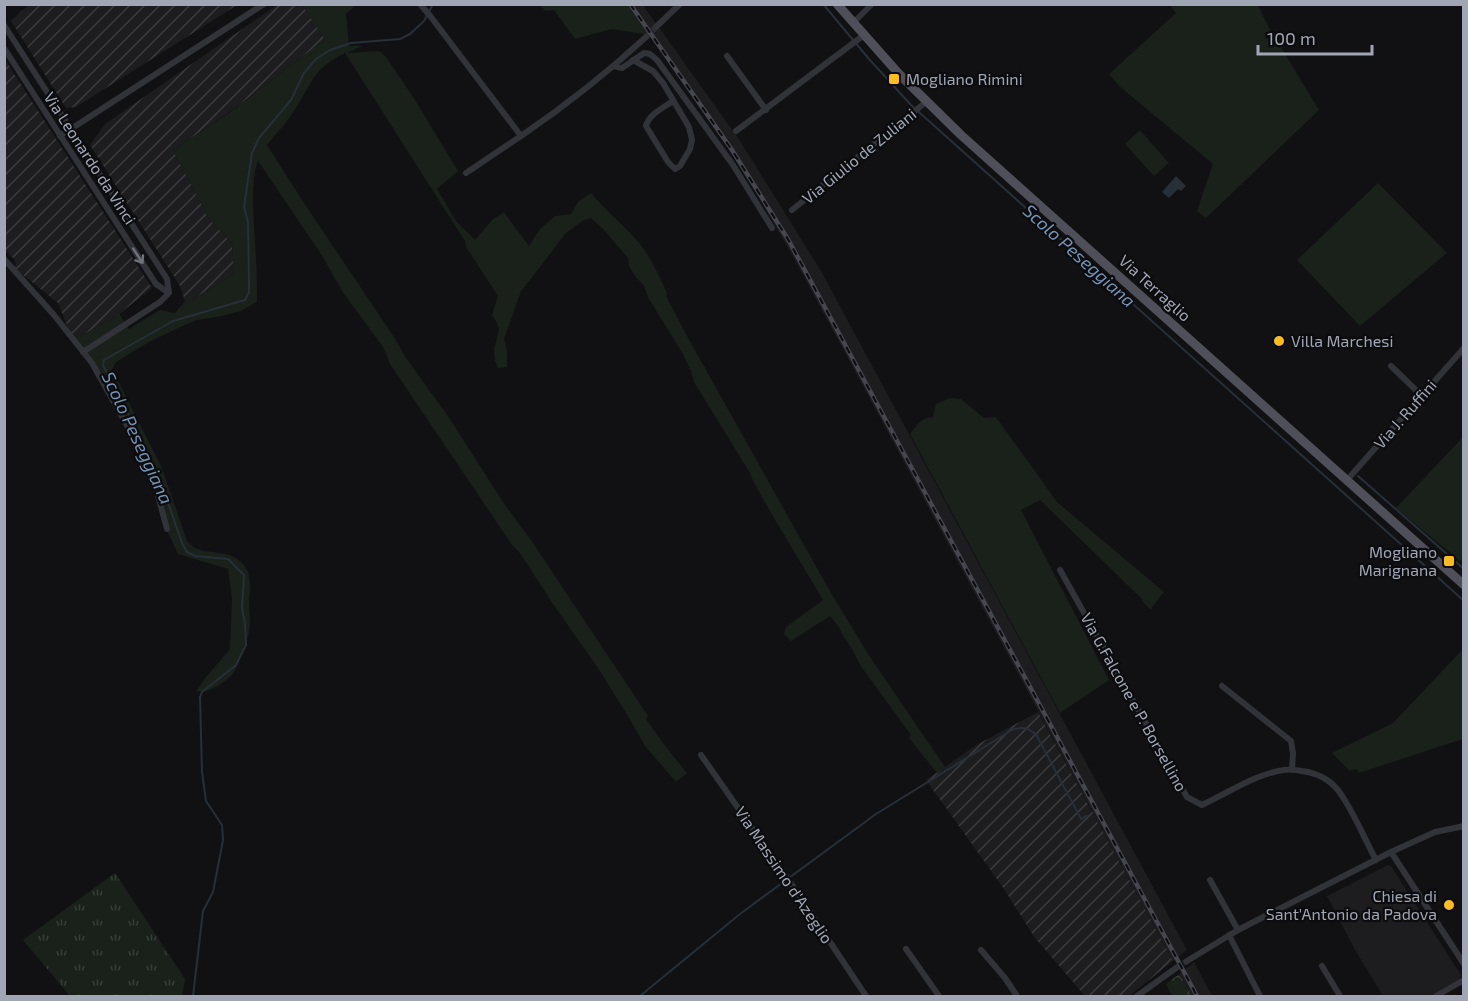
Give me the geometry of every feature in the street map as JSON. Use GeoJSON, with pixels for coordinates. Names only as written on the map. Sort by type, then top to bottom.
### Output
{"type":"FeatureCollection","features":[{"type":"Feature","properties":{"kind":"main road","name":"Via Terraglio"},"geometry":{"type":"LineString","coordinates":[[837,4],[853,23],[861,38],[923,104],[961,135],[1464,585]]}},
{"type":"Feature","properties":{"kind":"street"},"geometry":{"type":"LineString","coordinates":[[60,136],[264,4]]}},
{"type":"Feature","properties":{"kind":"street"},"geometry":{"type":"LineString","coordinates":[[420,4],[521,136]]}},
{"type":"Feature","properties":{"kind":"street"},"geometry":{"type":"LineString","coordinates":[[657,26],[680,4]]}},
{"type":"Feature","properties":{"kind":"street"},"geometry":{"type":"LineString","coordinates":[[853,23],[872,4]]}},
{"type":"Feature","properties":{"kind":"street","name":"Via Leonardo da Vinci"},"geometry":{"type":"LineString","coordinates":[[4,25],[167,279],[170,293]]}},
{"type":"Feature","properties":{"kind":"street"},"geometry":{"type":"LineString","coordinates":[[466,173],[546,119],[614,66],[646,37]]}},
{"type":"Feature","properties":{"kind":"street"},"geometry":{"type":"LineString","coordinates":[[736,131],[861,38]]}},
{"type":"Feature","properties":{"kind":"street"},"geometry":{"type":"LineString","coordinates":[[4,48],[156,284],[170,293],[160,302],[83,352]]}},
{"type":"Feature","properties":{"kind":"street"},"geometry":{"type":"LineString","coordinates":[[614,66],[622,68],[644,53],[650,54],[657,60],[733,165],[772,228]]}},
{"type":"Feature","properties":{"kind":"street"},"geometry":{"type":"LineString","coordinates":[[727,56],[766,110]]}},
{"type":"Feature","properties":{"kind":"street"},"geometry":{"type":"LineString","coordinates":[[633,60],[653,72],[663,83],[689,128],[692,140],[690,149],[680,166],[675,169],[668,162],[646,126],[652,116],[673,101]]}},
{"type":"Feature","properties":{"kind":"street","name":"Via Giulio de Zuliani"},"geometry":{"type":"LineString","coordinates":[[792,210],[923,104]]}},
{"type":"Feature","properties":{"kind":"street"},"geometry":{"type":"LineString","coordinates":[[4,260],[12,266],[54,315],[92,363],[129,429],[156,492],[167,528]]}},
{"type":"Feature","properties":{"kind":"street"},"geometry":{"type":"LineString","coordinates":[[4,272],[12,266]]}},
{"type":"Feature","properties":{"kind":"street","name":"Via J. Ruffini"},"geometry":{"type":"LineString","coordinates":[[1347,480],[1464,348]]}},
{"type":"Feature","properties":{"kind":"street"},"geometry":{"type":"LineString","coordinates":[[1390,366],[1421,395]]}},
{"type":"Feature","properties":{"kind":"street","name":"Via G.Falcone e P. Borsellino"},"geometry":{"type":"LineString","coordinates":[[1060,570],[1187,797],[1202,805],[1252,780],[1285,769],[1312,772],[1327,780],[1338,791],[1376,860]]}},
{"type":"Feature","properties":{"kind":"street"},"geometry":{"type":"LineString","coordinates":[[1222,686],[1291,741],[1292,770]]}},
{"type":"Feature","properties":{"kind":"street","name":"Via Massimo d'Azeglio"},"geometry":{"type":"LineString","coordinates":[[701,755],[866,996]]}},
{"type":"Feature","properties":{"kind":"street"},"geometry":{"type":"LineString","coordinates":[[1187,961],[1238,930],[1391,852],[1435,832],[1464,826]]}},
{"type":"Feature","properties":{"kind":"street"},"geometry":{"type":"LineString","coordinates":[[1391,852],[1464,964]]}},
{"type":"Feature","properties":{"kind":"street"},"geometry":{"type":"LineString","coordinates":[[1210,880],[1238,930]]}},
{"type":"Feature","properties":{"kind":"street"},"geometry":{"type":"LineString","coordinates":[[1229,935],[1260,996]]}},
{"type":"Feature","properties":{"kind":"street"},"geometry":{"type":"LineString","coordinates":[[906,949],[939,996]]}},
{"type":"Feature","properties":{"kind":"street"},"geometry":{"type":"LineString","coordinates":[[981,950],[1017,996]]}},
{"type":"Feature","properties":{"kind":"street"},"geometry":{"type":"LineString","coordinates":[[1322,966],[1340,996]]}},
{"type":"Feature","properties":{"kind":"street"},"geometry":{"type":"LineString","coordinates":[[1137,996],[1176,968]]}},
{"type":"Feature","properties":{"kind":"street"},"geometry":{"type":"LineString","coordinates":[[1436,996],[1464,980]]}},
{"type":"Feature","properties":{"kind":"shaded area"},"geometry":{"type":"Polygon","coordinates":[[[31,4],[237,5],[76,107],[66,108],[11,21],[31,4]]]}},
{"type":"Feature","properties":{"kind":"shaded area"},"geometry":{"type":"Polygon","coordinates":[[[277,5],[302,5],[326,39],[227,114],[173,150],[209,219],[232,243],[234,274],[180,307],[185,301],[180,286],[90,145],[105,124],[277,5]]]}},
{"type":"Feature","properties":{"kind":"shaded area"},"geometry":{"type":"Polygon","coordinates":[[[628,5],[643,5],[740,141],[821,271],[1187,950],[1173,961],[795,260],[743,170],[628,5]]]}},
{"type":"Feature","properties":{"kind":"shaded area"},"geometry":{"type":"Polygon","coordinates":[[[4,58],[152,288],[120,315],[73,340],[58,303],[14,267],[16,264],[14,259],[5,250],[4,58]]]}},
{"type":"Feature","properties":{"kind":"shaded area"},"geometry":{"type":"Polygon","coordinates":[[[1176,176],[1186,186],[1181,191],[1178,189],[1169,198],[1162,192],[1176,176]]]}},
{"type":"Feature","properties":{"kind":"shaded area"},"geometry":{"type":"Polygon","coordinates":[[[1038,712],[1173,961],[1129,996],[1085,996],[1035,938],[1004,889],[926,780],[978,744],[1038,712]]]}},
{"type":"Feature","properties":{"kind":"shaded area"},"geometry":{"type":"Polygon","coordinates":[[[1388,865],[1391,866],[1461,975],[1459,980],[1431,996],[1383,996],[1355,950],[1327,896],[1388,865]]]}},
{"type":"Feature","properties":{"kind":"shaded area"},"geometry":{"type":"Polygon","coordinates":[[[1194,962],[1212,996],[1192,996],[1179,974],[1194,962]]]}},
{"type":"Feature","properties":{"kind":"green space"},"geometry":{"type":"Polygon","coordinates":[[[302,5],[356,5],[346,14],[349,46],[362,46],[347,53],[379,51],[386,57],[458,171],[437,189],[456,221],[475,240],[492,220],[504,212],[529,246],[540,229],[555,216],[571,214],[578,202],[591,193],[640,244],[655,268],[667,293],[666,296],[687,336],[827,586],[868,654],[945,767],[937,773],[909,738],[911,735],[860,665],[839,627],[830,616],[791,641],[784,634],[786,627],[823,600],[750,473],[694,382],[683,354],[649,299],[644,286],[629,266],[628,258],[591,218],[584,220],[566,233],[521,291],[504,339],[507,367],[498,368],[494,350],[499,329],[492,315],[498,296],[345,53],[320,70],[293,113],[267,145],[406,358],[448,416],[503,502],[531,540],[648,716],[646,719],[687,773],[676,782],[645,746],[598,668],[390,364],[383,347],[344,294],[321,254],[258,161],[253,195],[257,302],[241,311],[197,320],[178,328],[116,362],[112,369],[162,468],[187,541],[200,550],[222,553],[237,559],[249,574],[250,629],[237,667],[232,675],[220,684],[206,691],[196,691],[230,649],[232,599],[228,569],[178,554],[162,520],[148,471],[98,372],[73,340],[120,315],[129,329],[160,310],[175,313],[180,307],[234,274],[232,243],[209,219],[173,150],[228,114],[325,39],[302,5]]]}},
{"type":"Feature","properties":{"kind":"green space"},"geometry":{"type":"Polygon","coordinates":[[[540,5],[628,5],[650,35],[612,29],[575,39],[554,10],[545,11],[540,5]]]}},
{"type":"Feature","properties":{"kind":"green space"},"geometry":{"type":"Polygon","coordinates":[[[1170,5],[1258,5],[1268,26],[1319,110],[1206,218],[1197,211],[1213,164],[1119,86],[1109,74],[1176,13],[1170,5]]]}},
{"type":"Feature","properties":{"kind":"green space"},"geometry":{"type":"Polygon","coordinates":[[[1140,130],[1169,163],[1154,176],[1125,144],[1140,130]]]}},
{"type":"Feature","properties":{"kind":"green space"},"geometry":{"type":"Polygon","coordinates":[[[1378,183],[1447,253],[1360,326],[1297,260],[1378,183]]]}},
{"type":"Feature","properties":{"kind":"green space"},"geometry":{"type":"Polygon","coordinates":[[[950,398],[961,399],[984,418],[996,417],[1057,502],[1164,592],[1151,610],[1040,500],[1021,510],[1109,680],[1060,713],[910,434],[922,420],[933,417],[936,404],[950,398]]]}},
{"type":"Feature","properties":{"kind":"green space"},"geometry":{"type":"Polygon","coordinates":[[[1463,437],[1464,558],[1460,561],[1396,508],[1463,437]]]}},
{"type":"Feature","properties":{"kind":"green space"},"geometry":{"type":"Polygon","coordinates":[[[1463,649],[1463,739],[1359,773],[1356,769],[1350,771],[1332,753],[1393,723],[1463,649]]]}},
{"type":"Feature","properties":{"kind":"green space"},"geometry":{"type":"Polygon","coordinates":[[[115,873],[185,979],[182,996],[70,996],[23,940],[115,873]]]}},
{"type":"Feature","properties":{"kind":"green space"},"geometry":{"type":"Polygon","coordinates":[[[1179,974],[1192,996],[1172,996],[1166,984],[1179,974]]]}},
{"type":"Feature","properties":{"kind":"waterway","name":"Scolo Peseggiana"},"geometry":{"type":"LineString","coordinates":[[193,996],[203,911],[213,892],[223,840],[222,825],[206,801],[202,772],[200,697],[202,692],[236,665],[246,645],[242,608],[244,575],[228,559],[195,556],[187,552],[158,474],[103,365],[104,360],[173,321],[245,300],[249,292],[249,281],[248,222],[244,207],[252,153],[259,138],[291,100],[304,73],[316,59],[330,50],[351,43],[400,39],[410,34],[424,21],[433,4]]}},
{"type":"Feature","properties":{"kind":"waterway","name":"Scolo Peseggiana"},"geometry":{"type":"LineString","coordinates":[[823,4],[911,105],[1463,600]]}},
{"type":"Feature","properties":{"kind":"waterway","name":"Scolo Peseggiana"},"geometry":{"type":"LineString","coordinates":[[1358,476],[1464,569]]}},
{"type":"Feature","properties":{"kind":"waterway"},"geometry":{"type":"LineString","coordinates":[[640,996],[740,914],[876,814],[1012,730],[1026,728],[1037,736],[1081,819],[1087,816]]}},
{"type":"Feature","properties":{"kind":"tunnel"},"geometry":{"type":"LineString","coordinates":[[646,37],[657,26]]}},
{"type":"Feature","properties":{"kind":"tunnel"},"geometry":{"type":"LineString","coordinates":[[1176,968],[1187,961]]}},
{"type":"Feature","properties":{"kind":"railway"},"geometry":{"type":"LineString","coordinates":[[630,4],[732,150],[789,241],[1197,996]]}},
{"type":"Feature","properties":{"kind":"place","name":"Mogliano Rimini"},"geometry":{"type":"Point","coordinates":[894,79]}},
{"type":"Feature","properties":{"kind":"place","name":"Villa Marchesi"},"geometry":{"type":"Point","coordinates":[1279,341]}},
{"type":"Feature","properties":{"kind":"place","name":"Mogliano Marignana"},"geometry":{"type":"Point","coordinates":[1449,561]}},
{"type":"Feature","properties":{"kind":"place","name":"Chiesa di Sant'Antonio da Padova"},"geometry":{"type":"Point","coordinates":[1449,905]}}]}
